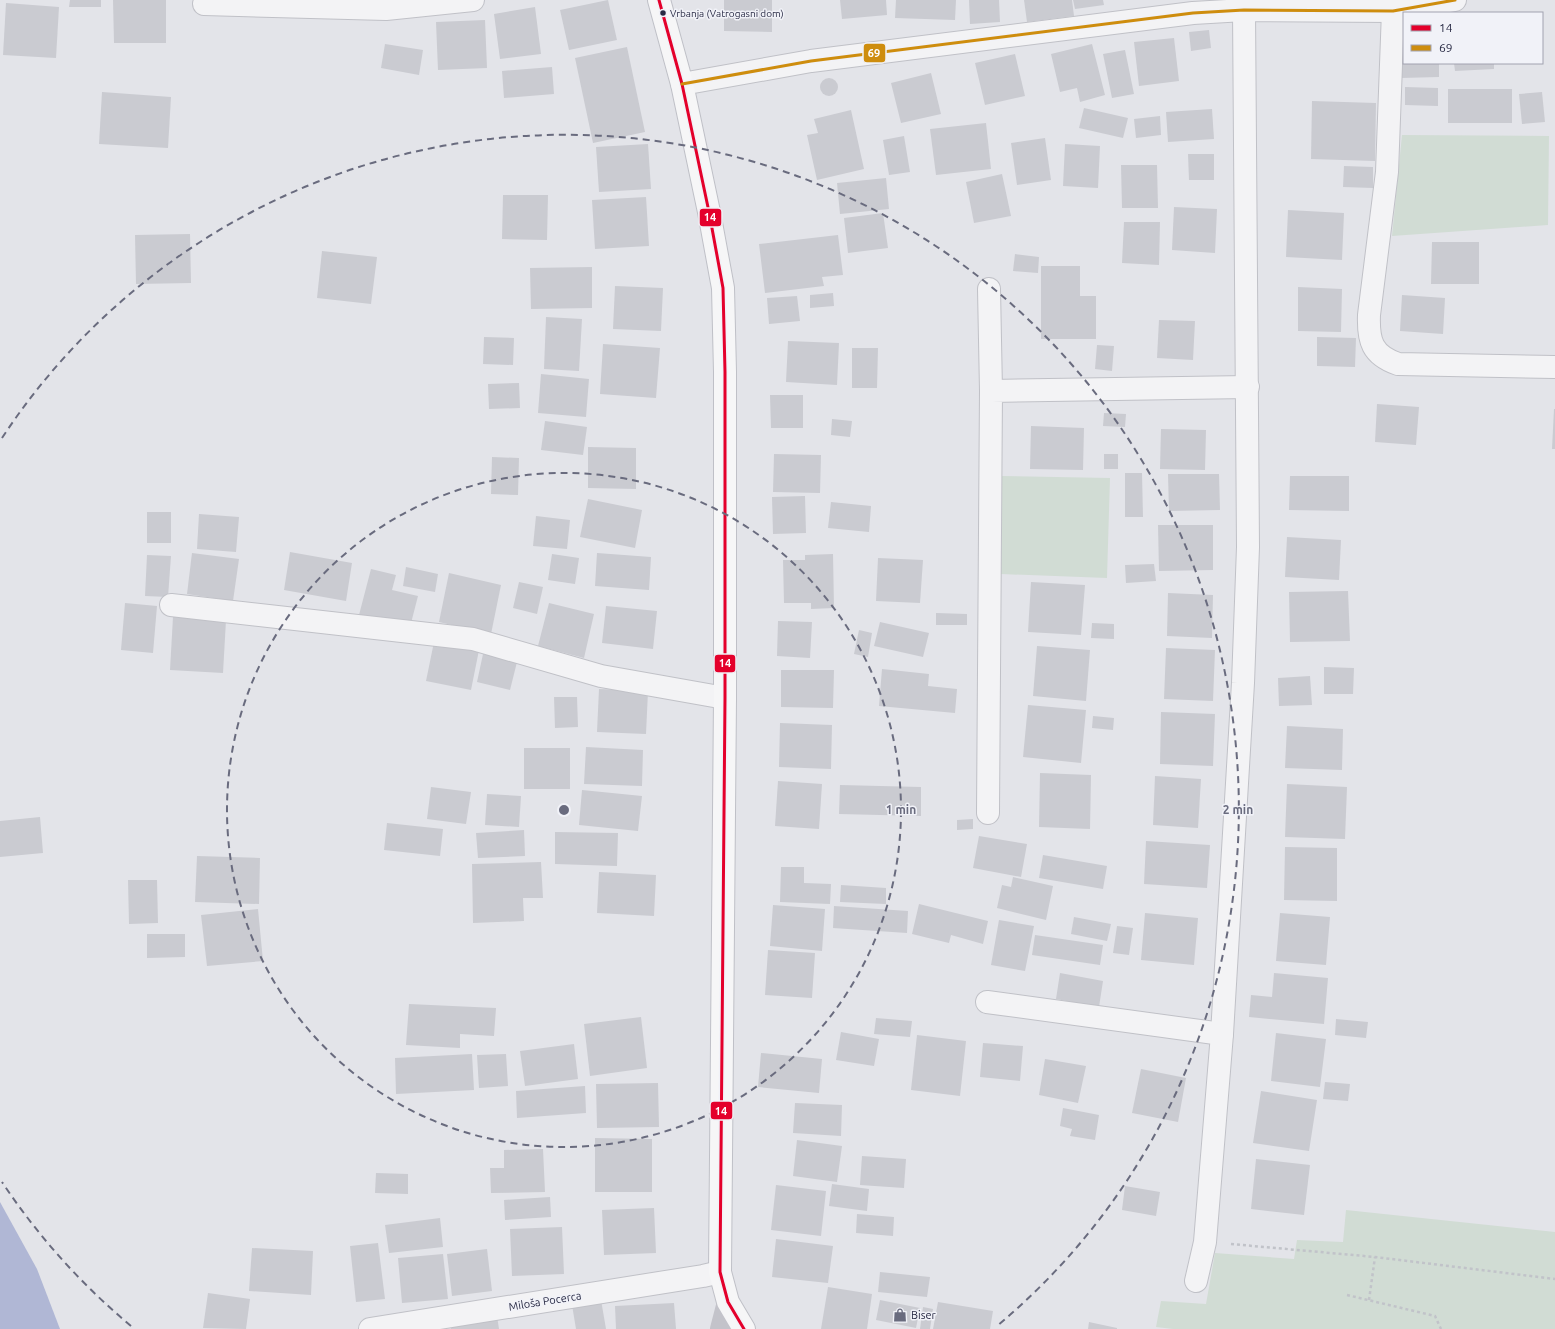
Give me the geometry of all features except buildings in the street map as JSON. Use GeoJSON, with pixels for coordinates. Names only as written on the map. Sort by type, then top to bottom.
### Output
{"type":"FeatureCollection","features":[{"type":"Feature","properties":{"kind":"main road"},"geometry":{"type":"LineString","coordinates":[[659,0],[682,84],[709,212],[723,288],[725,372],[725,698],[720,1272],[728,1302],[744,1329]]}},
{"type":"Feature","properties":{"kind":"street"},"geometry":{"type":"LineString","coordinates":[[204,4],[386,9],[473,0]]}},
{"type":"Feature","properties":{"kind":"street"},"geometry":{"type":"LineString","coordinates":[[682,84],[811,61],[1192,13],[1244,10],[1393,11],[1455,0]]}},
{"type":"Feature","properties":{"kind":"street"},"geometry":{"type":"LineString","coordinates":[[1196,1281],[1205,1242],[1222,1034],[1244,653],[1248,547],[1248,386],[1244,10]]}},
{"type":"Feature","properties":{"kind":"street"},"geometry":{"type":"LineString","coordinates":[[1393,11],[1387,172],[1369,315],[1368,333],[1371,342],[1375,350],[1387,360],[1398,364],[1555,367]]}},
{"type":"Feature","properties":{"kind":"street"},"geometry":{"type":"LineString","coordinates":[[988,290],[991,391],[988,813]]}},
{"type":"Feature","properties":{"kind":"street"},"geometry":{"type":"LineString","coordinates":[[991,391],[1248,386]]}},
{"type":"Feature","properties":{"kind":"street"},"geometry":{"type":"LineString","coordinates":[[171,605],[473,639],[601,676],[725,698]]}},
{"type":"Feature","properties":{"kind":"street"},"geometry":{"type":"LineString","coordinates":[[987,1002],[1222,1034]]}},
{"type":"Feature","properties":{"kind":"street","name":"Miloša Pocerca"},"geometry":{"type":"LineString","coordinates":[[370,1329],[703,1276],[720,1272]]}},
{"type":"Feature","properties":{"kind":"street"},"geometry":{"type":"LineString","coordinates":[[721,1329],[728,1302]]}},
{"type":"Feature","properties":{"kind":"path"},"geometry":{"type":"LineString","coordinates":[[1205,1242],[1375,1257],[1555,1279]]}},
{"type":"Feature","properties":{"kind":"path"},"geometry":{"type":"LineString","coordinates":[[1369,1300],[1375,1257]]}},
{"type":"Feature","properties":{"kind":"path"},"geometry":{"type":"LineString","coordinates":[[1346,1295],[1435,1316],[1441,1329]]}},
{"type":"Feature","properties":{"kind":"shaded area"},"geometry":{"type":"Polygon","coordinates":[[[1402,135],[1549,136],[1548,225],[1392,236],[1402,135]]]}},
{"type":"Feature","properties":{"kind":"shaded area"},"geometry":{"type":"Polygon","coordinates":[[[1002,476],[1110,478],[1107,578],[1001,574],[1002,476]]]}},
{"type":"Feature","properties":{"kind":"shaded area"},"geometry":{"type":"Polygon","coordinates":[[[1346,1210],[1555,1232],[1555,1329],[1173,1329],[1156,1327],[1161,1301],[1206,1304],[1215,1253],[1294,1259],[1297,1240],[1343,1242],[1346,1210]]]}},
{"type":"Feature","properties":{"kind":"water"},"geometry":{"type":"Polygon","coordinates":[[[0,1202],[37,1269],[60,1329],[0,1329],[0,1202]]]}},
{"type":"Feature","properties":{"kind":"transit line","name":"14"},"geometry":{"type":"LineString","coordinates":[[659,0],[682,84],[709,212],[723,288],[725,372],[725,698],[720,1272],[728,1302],[744,1329]]}},
{"type":"Feature","properties":{"kind":"transit line","name":"69"},"geometry":{"type":"LineString","coordinates":[[682,84],[811,61],[1193,13],[1244,10],[1393,11],[1455,0]]}},
{"type":"Feature","properties":{"kind":"place","name":"Vrbanja (Vatrogasni dom)"},"geometry":{"type":"Point","coordinates":[663,13]}},
{"type":"Feature","properties":{"kind":"place","name":"Biser"},"geometry":{"type":"Point","coordinates":[900,1315]}}]}
